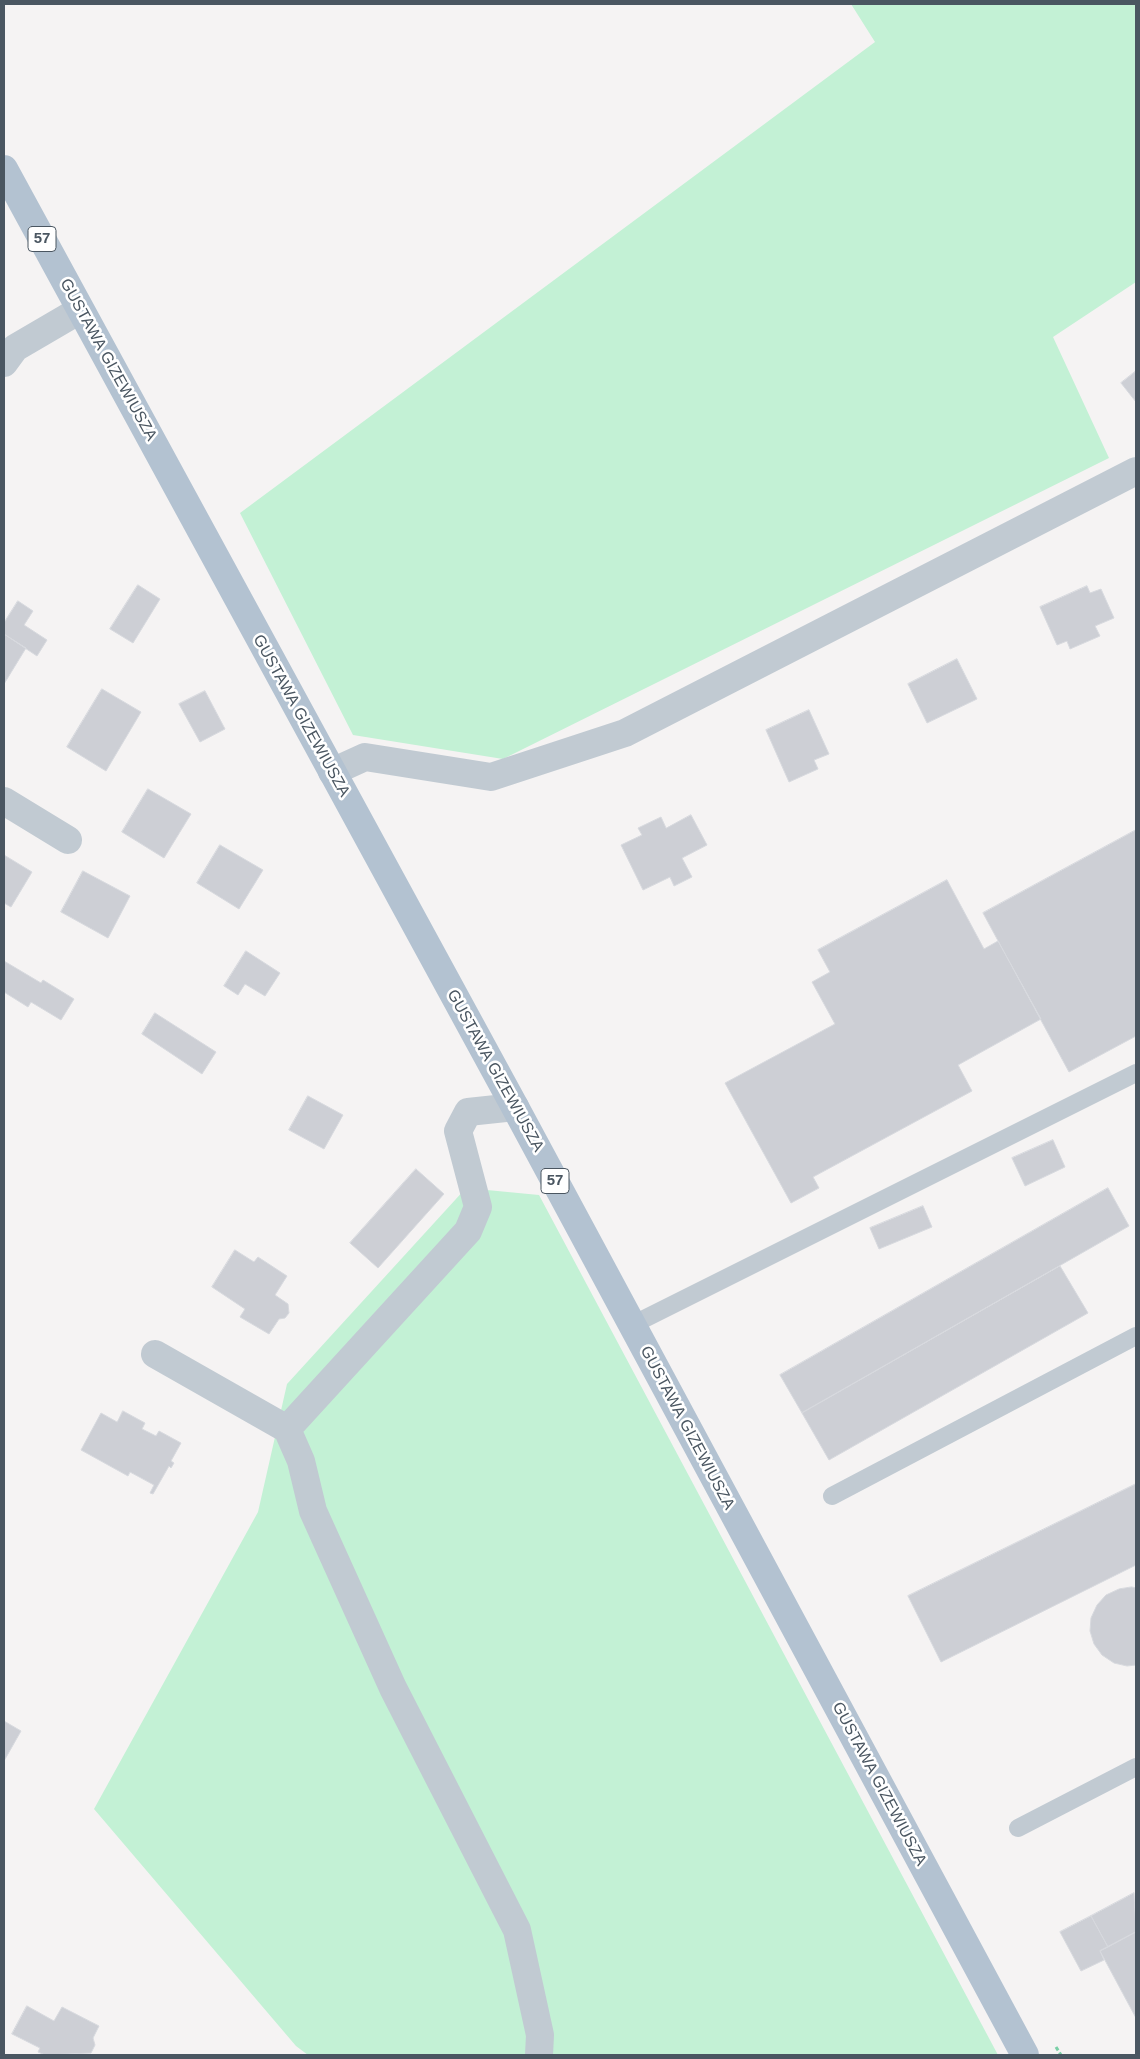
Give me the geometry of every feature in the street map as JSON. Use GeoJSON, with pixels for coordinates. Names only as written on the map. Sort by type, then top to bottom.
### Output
{"type":"FeatureCollection","features":[{"type":"Feature","properties":{"kind":"main road","name":"GUSTAWA GIZEWIUSZA"},"geometry":{"type":"LineString","coordinates":[[4,169],[515,1107],[1025,2055]]}},
{"type":"Feature","properties":{"kind":"street"},"geometry":{"type":"LineString","coordinates":[[4,363],[15,348],[80,310]]}},
{"type":"Feature","properties":{"kind":"street"},"geometry":{"type":"LineString","coordinates":[[332,772],[365,757],[492,777],[625,734],[1136,471]]}},
{"type":"Feature","properties":{"kind":"street"},"geometry":{"type":"LineString","coordinates":[[4,801],[68,840]]}},
{"type":"Feature","properties":{"kind":"street"},"geometry":{"type":"LineString","coordinates":[[287,1428],[468,1231],[478,1207],[458,1132],[468,1112],[515,1107]]}},
{"type":"Feature","properties":{"kind":"street"},"geometry":{"type":"LineString","coordinates":[[156,1354],[287,1428],[301,1461],[313,1511],[393,1688],[517,1930],[540,2035],[539,2055]]}},
{"type":"Feature","properties":{"kind":"lane"},"geometry":{"type":"LineString","coordinates":[[632,1325],[1136,1073]]}},
{"type":"Feature","properties":{"kind":"lane"},"geometry":{"type":"LineString","coordinates":[[832,1496],[1136,1336]]}},
{"type":"Feature","properties":{"kind":"lane"},"geometry":{"type":"LineString","coordinates":[[1018,1828],[1136,1767]]}},
{"type":"Feature","properties":{"kind":"green space"},"geometry":{"type":"Polygon","coordinates":[[[851,4],[1136,4],[1136,282],[1053,337],[1109,458],[503,759],[353,735],[240,513],[875,42],[851,4]]]}},
{"type":"Feature","properties":{"kind":"green space"},"geometry":{"type":"Polygon","coordinates":[[[466,1188],[539,1195],[998,2055],[308,2055],[296,2046],[94,1809],[258,1512],[287,1384],[466,1188]]]}},
{"type":"Feature","properties":{"kind":"building"},"geometry":{"type":"Polygon","coordinates":[[[1136,371],[1136,402],[1121,383],[1136,371]]]}},
{"type":"Feature","properties":{"kind":"building"},"geometry":{"type":"Polygon","coordinates":[[[138,585],[160,599],[133,643],[110,629],[138,585]]]}},
{"type":"Feature","properties":{"kind":"building"},"geometry":{"type":"Polygon","coordinates":[[[1087,586],[1090,593],[1101,589],[1114,618],[1095,626],[1100,636],[1070,649],[1067,641],[1057,645],[1040,607],[1087,586]]]}},
{"type":"Feature","properties":{"kind":"building"},"geometry":{"type":"Polygon","coordinates":[[[18,601],[33,611],[24,625],[47,640],[37,656],[4,634],[4,623],[18,601]]]}},
{"type":"Feature","properties":{"kind":"building"},"geometry":{"type":"Polygon","coordinates":[[[4,634],[26,648],[4,684],[4,634]]]}},
{"type":"Feature","properties":{"kind":"building"},"geometry":{"type":"Polygon","coordinates":[[[957,659],[977,699],[927,723],[908,684],[957,659]]]}},
{"type":"Feature","properties":{"kind":"building"},"geometry":{"type":"Polygon","coordinates":[[[102,689],[141,712],[106,771],[67,747],[102,689]]]}},
{"type":"Feature","properties":{"kind":"building"},"geometry":{"type":"Polygon","coordinates":[[[205,691],[225,729],[200,742],[179,704],[205,691]]]}},
{"type":"Feature","properties":{"kind":"building"},"geometry":{"type":"Polygon","coordinates":[[[809,710],[829,754],[814,760],[818,769],[789,782],[766,730],[809,710]]]}},
{"type":"Feature","properties":{"kind":"building"},"geometry":{"type":"Polygon","coordinates":[[[148,789],[191,814],[164,858],[122,832],[148,789]]]}},
{"type":"Feature","properties":{"kind":"building"},"geometry":{"type":"Polygon","coordinates":[[[691,815],[707,845],[682,858],[692,877],[674,886],[670,877],[643,890],[621,845],[642,835],[638,828],[661,817],[666,828],[691,815]]]}},
{"type":"Feature","properties":{"kind":"building"},"geometry":{"type":"Polygon","coordinates":[[[1136,830],[1136,1036],[1069,1072],[983,913],[1136,830]]]}},
{"type":"Feature","properties":{"kind":"building"},"geometry":{"type":"Polygon","coordinates":[[[220,845],[263,870],[239,909],[197,883],[220,845]]]}},
{"type":"Feature","properties":{"kind":"building"},"geometry":{"type":"Polygon","coordinates":[[[4,855],[32,872],[11,907],[4,903],[4,855]]]}},
{"type":"Feature","properties":{"kind":"building"},"geometry":{"type":"Polygon","coordinates":[[[83,871],[130,896],[108,938],[61,912],[83,871]]]}},
{"type":"Feature","properties":{"kind":"building"},"geometry":{"type":"Polygon","coordinates":[[[947,880],[984,949],[998,941],[1041,1019],[958,1065],[972,1091],[813,1177],[819,1188],[791,1203],[725,1083],[835,1024],[812,982],[830,972],[818,950],[947,880]]]}},
{"type":"Feature","properties":{"kind":"building"},"geometry":{"type":"Polygon","coordinates":[[[246,951],[280,973],[265,996],[245,984],[238,995],[224,986],[246,951]]]}},
{"type":"Feature","properties":{"kind":"building"},"geometry":{"type":"Polygon","coordinates":[[[4,961],[41,983],[43,980],[74,999],[61,1020],[31,1002],[28,1007],[4,992],[4,961]]]}},
{"type":"Feature","properties":{"kind":"building"},"geometry":{"type":"Polygon","coordinates":[[[155,1013],[216,1052],[202,1074],[142,1034],[155,1013]]]}},
{"type":"Feature","properties":{"kind":"building"},"geometry":{"type":"Polygon","coordinates":[[[308,1096],[343,1115],[324,1149],[289,1130],[308,1096]]]}},
{"type":"Feature","properties":{"kind":"building"},"geometry":{"type":"Polygon","coordinates":[[[1053,1140],[1065,1167],[1025,1186],[1012,1158],[1053,1140]]]}},
{"type":"Feature","properties":{"kind":"building"},"geometry":{"type":"Polygon","coordinates":[[[416,1169],[444,1194],[378,1268],[350,1243],[416,1169]]]}},
{"type":"Feature","properties":{"kind":"building"},"geometry":{"type":"Polygon","coordinates":[[[1108,1188],[1129,1226],[802,1413],[780,1375],[1108,1188]]]}},
{"type":"Feature","properties":{"kind":"building"},"geometry":{"type":"Polygon","coordinates":[[[923,1206],[932,1227],[879,1249],[870,1228],[923,1206]]]}},
{"type":"Feature","properties":{"kind":"building"},"geometry":{"type":"Polygon","coordinates":[[[235,1250],[254,1262],[258,1257],[287,1276],[275,1295],[288,1304],[289,1313],[285,1318],[279,1319],[269,1334],[240,1317],[245,1309],[212,1287],[235,1250]]]}},
{"type":"Feature","properties":{"kind":"building"},"geometry":{"type":"Polygon","coordinates":[[[1060,1266],[1088,1313],[829,1460],[802,1413],[1060,1266]]]}},
{"type":"Feature","properties":{"kind":"building"},"geometry":{"type":"Polygon","coordinates":[[[123,1411],[145,1423],[142,1429],[156,1436],[159,1431],[181,1443],[171,1461],[174,1463],[171,1468],[169,1466],[153,1494],[150,1493],[154,1485],[130,1472],[128,1476],[81,1450],[101,1413],[117,1422],[123,1411]]]}},
{"type":"Feature","properties":{"kind":"building"},"geometry":{"type":"Polygon","coordinates":[[[1136,1484],[1136,1565],[941,1662],[908,1596],[1136,1484]]]}},
{"type":"Feature","properties":{"kind":"building"},"geometry":{"type":"Polygon","coordinates":[[[1136,1588],[1136,1665],[1127,1666],[1114,1663],[1102,1655],[1094,1644],[1090,1631],[1091,1618],[1097,1605],[1106,1595],[1119,1589],[1136,1588]]]}},
{"type":"Feature","properties":{"kind":"building"},"geometry":{"type":"Polygon","coordinates":[[[4,1721],[21,1731],[4,1761],[4,1721]]]}},
{"type":"Feature","properties":{"kind":"building"},"geometry":{"type":"Polygon","coordinates":[[[1134,1893],[1136,1932],[1108,1947],[1091,1916],[1134,1893]]]}},
{"type":"Feature","properties":{"kind":"building"},"geometry":{"type":"Polygon","coordinates":[[[1091,1916],[1108,1947],[1100,1951],[1104,1960],[1081,1971],[1060,1932],[1091,1916]]]}},
{"type":"Feature","properties":{"kind":"building"},"geometry":{"type":"Polygon","coordinates":[[[1136,1932],[1136,2018],[1100,1951],[1136,1932]]]}},
{"type":"Feature","properties":{"kind":"building"},"geometry":{"type":"Polygon","coordinates":[[[27,2006],[54,2021],[62,2007],[99,2026],[93,2038],[95,2045],[91,2053],[45,2055],[38,2052],[40,2048],[12,2034],[27,2006]]]}}]}
